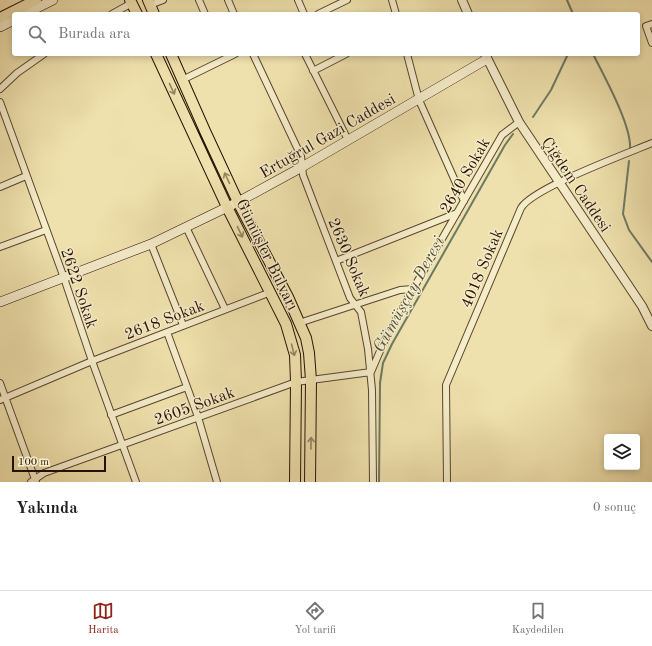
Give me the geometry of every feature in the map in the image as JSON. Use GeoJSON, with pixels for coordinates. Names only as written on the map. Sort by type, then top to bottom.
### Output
{"type":"FeatureCollection","features":[{"type":"Feature","properties":{"kind":"main road"},"geometry":{"type":"LineString","coordinates":[[0,18],[36,0]]}},
{"type":"Feature","properties":{"kind":"main road"},"geometry":{"type":"LineString","coordinates":[[29,12],[53,0]]}},
{"type":"Feature","properties":{"kind":"main road"},"geometry":{"type":"LineString","coordinates":[[131,1],[136,12]]}},
{"type":"Feature","properties":{"kind":"main road"},"geometry":{"type":"LineString","coordinates":[[0,27],[12,21]]}},
{"type":"Feature","properties":{"kind":"main road","name":"Gümüşler Bulvarı"},"geometry":{"type":"LineString","coordinates":[[157,56],[227,207],[286,324],[294,355],[296,382],[295,482]]}},
{"type":"Feature","properties":{"kind":"main road","name":"Gümüşler Bulvarı"},"geometry":{"type":"LineString","coordinates":[[172,56],[238,202],[285,291],[299,323],[309,353],[311,380],[310,482]]}},
{"type":"Feature","properties":{"kind":"main road","name":"Ertuğrul Gazi Caddesi"},"geometry":{"type":"LineString","coordinates":[[0,302],[151,244],[238,202],[419,100],[486,56]]}},
{"type":"Feature","properties":{"kind":"street"},"geometry":{"type":"LineString","coordinates":[[151,6],[163,0]]}},
{"type":"Feature","properties":{"kind":"street"},"geometry":{"type":"LineString","coordinates":[[199,0],[204,12]]}},
{"type":"Feature","properties":{"kind":"street"},"geometry":{"type":"LineString","coordinates":[[228,0],[233,12]]}},
{"type":"Feature","properties":{"kind":"street"},"geometry":{"type":"LineString","coordinates":[[298,0],[303,12]]}},
{"type":"Feature","properties":{"kind":"street"},"geometry":{"type":"LineString","coordinates":[[322,12],[347,0]]}},
{"type":"Feature","properties":{"kind":"street"},"geometry":{"type":"LineString","coordinates":[[392,0],[395,12]]}},
{"type":"Feature","properties":{"kind":"street"},"geometry":{"type":"LineString","coordinates":[[462,0],[467,12]]}},
{"type":"Feature","properties":{"kind":"street"},"geometry":{"type":"LineString","coordinates":[[115,12],[131,1]]}},
{"type":"Feature","properties":{"kind":"street"},"geometry":{"type":"LineString","coordinates":[[649,25],[652,43]]}},
{"type":"Feature","properties":{"kind":"street"},"geometry":{"type":"LineString","coordinates":[[0,89],[17,73],[41,56]]}},
{"type":"Feature","properties":{"kind":"street","name":"2630 Sokak"},"geometry":{"type":"LineString","coordinates":[[254,56],[301,156],[303,175],[350,298],[356,305],[363,321],[371,372],[373,482]]}},
{"type":"Feature","properties":{"kind":"street"},"geometry":{"type":"LineString","coordinates":[[306,56],[348,140]]}},
{"type":"Feature","properties":{"kind":"street"},"geometry":{"type":"LineString","coordinates":[[313,71],[342,56]]}},
{"type":"Feature","properties":{"kind":"street"},"geometry":{"type":"LineString","coordinates":[[408,56],[419,100],[464,201]]}},
{"type":"Feature","properties":{"kind":"street","name":"Çiğdem Caddesi"},"geometry":{"type":"LineString","coordinates":[[486,56],[519,122],[558,183],[642,306],[652,326]]}},
{"type":"Feature","properties":{"kind":"street"},"geometry":{"type":"LineString","coordinates":[[182,80],[223,57]]}},
{"type":"Feature","properties":{"kind":"street","name":"2622 Sokak"},"geometry":{"type":"LineString","coordinates":[[0,102],[136,482]]}},
{"type":"Feature","properties":{"kind":"street","name":"2640 Sokak"},"geometry":{"type":"LineString","coordinates":[[371,372],[386,337],[502,136],[519,122]]}},
{"type":"Feature","properties":{"kind":"street","name":"4018 Sokak"},"geometry":{"type":"LineString","coordinates":[[447,482],[445,392],[449,377],[521,208],[528,200],[558,183],[652,143]]}},
{"type":"Feature","properties":{"kind":"street"},"geometry":{"type":"LineString","coordinates":[[0,187],[26,176]]}},
{"type":"Feature","properties":{"kind":"street"},"geometry":{"type":"LineString","coordinates":[[336,261],[457,213]]}},
{"type":"Feature","properties":{"kind":"street"},"geometry":{"type":"LineString","coordinates":[[186,227],[225,310]]}},
{"type":"Feature","properties":{"kind":"street"},"geometry":{"type":"LineString","coordinates":[[0,247],[46,230]]}},
{"type":"Feature","properties":{"kind":"street"},"geometry":{"type":"LineString","coordinates":[[151,244],[183,325]]}},
{"type":"Feature","properties":{"kind":"street"},"geometry":{"type":"LineString","coordinates":[[299,323],[400,290],[413,289]]}},
{"type":"Feature","properties":{"kind":"street","name":"2618 Sokak"},"geometry":{"type":"LineString","coordinates":[[3,399],[183,325],[271,292]]}},
{"type":"Feature","properties":{"kind":"street"},"geometry":{"type":"LineString","coordinates":[[167,332],[198,417],[217,482]]}},
{"type":"Feature","properties":{"kind":"street","name":"2605 Sokak"},"geometry":{"type":"LineString","coordinates":[[35,481],[44,473],[296,382],[371,372]]}},
{"type":"Feature","properties":{"kind":"street"},"geometry":{"type":"LineString","coordinates":[[0,382],[3,399],[35,481]]}},
{"type":"Feature","properties":{"kind":"street"},"geometry":{"type":"LineString","coordinates":[[111,415],[187,387]]}},
{"type":"Feature","properties":{"kind":"waterway"},"geometry":{"type":"LineString","coordinates":[[567,0],[572,12]]}},
{"type":"Feature","properties":{"kind":"waterway","name":"Gümüşçay Deresi"},"geometry":{"type":"LineString","coordinates":[[533,117],[551,90],[567,56]]}},
{"type":"Feature","properties":{"kind":"waterway"},"geometry":{"type":"LineString","coordinates":[[594,56],[622,115],[627,128],[630,149]]}},
{"type":"Feature","properties":{"kind":"waterway","name":"Gümüşçay Deresi"},"geometry":{"type":"LineString","coordinates":[[379,482],[380,383],[383,363],[392,344],[505,145],[513,134]]}},
{"type":"Feature","properties":{"kind":"waterway"},"geometry":{"type":"LineString","coordinates":[[629,161],[623,214],[629,230],[652,262]]}}]}
